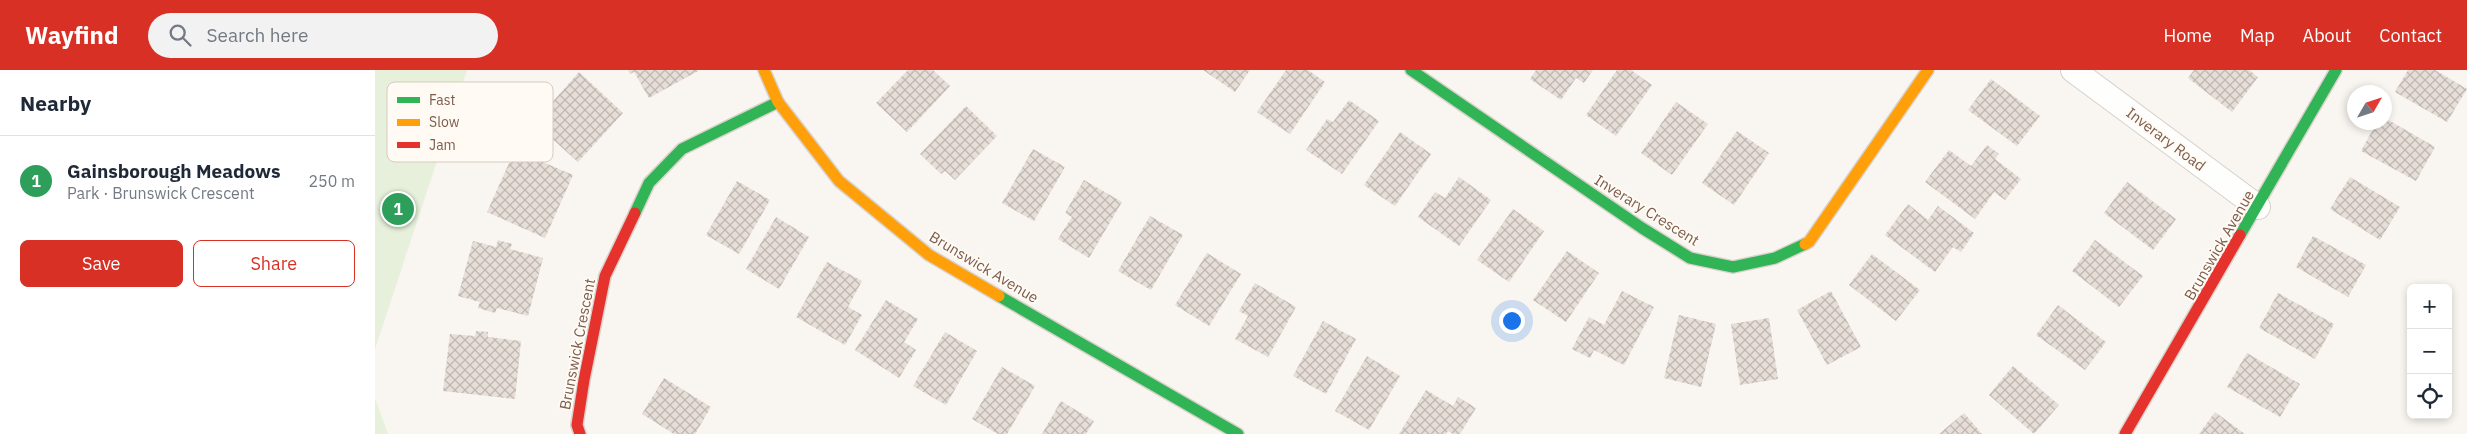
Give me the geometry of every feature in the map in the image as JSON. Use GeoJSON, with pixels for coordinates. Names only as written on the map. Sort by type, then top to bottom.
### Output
{"type":"FeatureCollection","features":[{"type":"Feature","properties":{"kind":"street","name":"Brunswick Avenue"},"geometry":{"type":"LineString","coordinates":[[764,70],[777,102],[839,181],[929,255],[1239,434]]}},
{"type":"Feature","properties":{"kind":"street","name":"Inverary Crescent"},"geometry":{"type":"LineString","coordinates":[[1411,70],[1690,258],[1733,266],[1775,258],[1809,242],[1928,70]]}},
{"type":"Feature","properties":{"kind":"street","name":"Inverary Road"},"geometry":{"type":"LineString","coordinates":[[2073,70],[2258,207]]}},
{"type":"Feature","properties":{"kind":"street","name":"Brunswick Avenue"},"geometry":{"type":"LineString","coordinates":[[2125,434],[2336,70]]}},
{"type":"Feature","properties":{"kind":"street","name":"Brunswick Crescent"},"geometry":{"type":"LineString","coordinates":[[580,434],[577,425],[579,407],[605,276],[649,183],[682,149],[777,102]]}},
{"type":"Feature","properties":{"kind":"green space"},"geometry":{"type":"Polygon","coordinates":[[[375,70],[467,70],[463,82],[387,82],[387,162],[437,162],[375,349],[375,70]]]}},
{"type":"Feature","properties":{"kind":"green space"},"geometry":{"type":"Polygon","coordinates":[[[375,398],[388,434],[375,434],[375,398]]]}},
{"type":"Feature","properties":{"kind":"building"},"geometry":{"type":"Polygon","coordinates":[[[628,70],[698,71],[649,98],[634,72],[630,74],[628,70]]]}},
{"type":"Feature","properties":{"kind":"building"},"geometry":{"type":"Polygon","coordinates":[[[908,70],[933,70],[950,86],[907,132],[876,103],[908,70]]]}},
{"type":"Feature","properties":{"kind":"building"},"geometry":{"type":"Polygon","coordinates":[[[1203,70],[1250,70],[1235,92],[1203,70]]]}},
{"type":"Feature","properties":{"kind":"building"},"geometry":{"type":"Polygon","coordinates":[[[1286,70],[1308,70],[1325,82],[1290,134],[1257,112],[1286,70]]]}},
{"type":"Feature","properties":{"kind":"building"},"geometry":{"type":"Polygon","coordinates":[[[1536,70],[1593,70],[1584,83],[1576,78],[1561,100],[1530,79],[1536,70]]]}},
{"type":"Feature","properties":{"kind":"building"},"geometry":{"type":"Polygon","coordinates":[[[1617,70],[1631,70],[1652,85],[1616,136],[1586,115],[1617,70]]]}},
{"type":"Feature","properties":{"kind":"building"},"geometry":{"type":"Polygon","coordinates":[[[2194,70],[2249,70],[2258,77],[2232,112],[2188,78],[2194,70]]]}},
{"type":"Feature","properties":{"kind":"building"},"geometry":{"type":"Polygon","coordinates":[[[2408,70],[2435,70],[2467,89],[2447,122],[2395,92],[2408,70]]]}},
{"type":"Feature","properties":{"kind":"building"},"geometry":{"type":"Polygon","coordinates":[[[579,72],[623,113],[578,162],[553,140],[553,101],[579,72]]]}},
{"type":"Feature","properties":{"kind":"building"},"geometry":{"type":"Polygon","coordinates":[[[1991,79],[2040,116],[2017,146],[1968,110],[1991,79]]]}},
{"type":"Feature","properties":{"kind":"building"},"geometry":{"type":"Polygon","coordinates":[[[1349,100],[1379,121],[1342,174],[1306,150],[1327,119],[1333,122],[1349,100]]]}},
{"type":"Feature","properties":{"kind":"building"},"geometry":{"type":"Polygon","coordinates":[[[1676,102],[1708,124],[1672,175],[1641,153],[1676,102]]]}},
{"type":"Feature","properties":{"kind":"building"},"geometry":{"type":"Polygon","coordinates":[[[966,106],[997,136],[955,180],[945,171],[941,174],[920,154],[966,106]]]}},
{"type":"Feature","properties":{"kind":"building"},"geometry":{"type":"Polygon","coordinates":[[[2392,122],[2435,147],[2416,181],[2361,151],[2373,130],[2392,130],[2392,122]]]}},
{"type":"Feature","properties":{"kind":"building"},"geometry":{"type":"Polygon","coordinates":[[[1737,131],[1769,153],[1734,205],[1702,183],[1737,131]]]}},
{"type":"Feature","properties":{"kind":"building"},"geometry":{"type":"Polygon","coordinates":[[[1400,132],[1431,154],[1395,206],[1364,185],[1400,132]]]}},
{"type":"Feature","properties":{"kind":"building"},"geometry":{"type":"Polygon","coordinates":[[[1987,145],[1999,154],[1995,159],[2021,179],[2005,200],[1994,192],[1975,219],[1925,182],[1949,150],[1971,166],[1987,145]]]}},
{"type":"Feature","properties":{"kind":"building"},"geometry":{"type":"Polygon","coordinates":[[[1033,149],[1065,167],[1034,221],[1002,203],[1033,149]]]}},
{"type":"Feature","properties":{"kind":"building"},"geometry":{"type":"Polygon","coordinates":[[[510,162],[543,162],[573,175],[545,238],[487,212],[510,162]]]}},
{"type":"Feature","properties":{"kind":"building"},"geometry":{"type":"Polygon","coordinates":[[[1459,177],[1491,200],[1459,246],[1418,217],[1435,192],[1445,198],[1459,177]]]}},
{"type":"Feature","properties":{"kind":"building"},"geometry":{"type":"Polygon","coordinates":[[[2350,177],[2400,207],[2380,240],[2330,209],[2350,177]]]}},
{"type":"Feature","properties":{"kind":"building"},"geometry":{"type":"Polygon","coordinates":[[[1084,180],[1122,202],[1089,258],[1058,239],[1072,217],[1065,213],[1084,180]]]}},
{"type":"Feature","properties":{"kind":"building"},"geometry":{"type":"Polygon","coordinates":[[[737,181],[770,200],[739,254],[706,235],[737,181]]]}},
{"type":"Feature","properties":{"kind":"building"},"geometry":{"type":"Polygon","coordinates":[[[2127,182],[2176,219],[2153,250],[2104,213],[2127,182]]]}},
{"type":"Feature","properties":{"kind":"building"},"geometry":{"type":"Polygon","coordinates":[[[1908,204],[1928,220],[1938,206],[1974,233],[1961,252],[1953,247],[1935,272],[1885,235],[1908,204]]]}},
{"type":"Feature","properties":{"kind":"building"},"geometry":{"type":"Polygon","coordinates":[[[1513,209],[1544,231],[1509,282],[1477,260],[1513,209]]]}},
{"type":"Feature","properties":{"kind":"building"},"geometry":{"type":"Polygon","coordinates":[[[1150,216],[1183,235],[1151,290],[1118,271],[1150,216]]]}},
{"type":"Feature","properties":{"kind":"building"},"geometry":{"type":"Polygon","coordinates":[[[776,217],[809,237],[779,289],[746,269],[776,217]]]}},
{"type":"Feature","properties":{"kind":"building"},"geometry":{"type":"Polygon","coordinates":[[[2313,236],[2366,265],[2348,297],[2296,267],[2313,236]]]}},
{"type":"Feature","properties":{"kind":"building"},"geometry":{"type":"Polygon","coordinates":[[[498,240],[512,244],[510,249],[543,258],[528,316],[497,308],[495,313],[478,308],[480,302],[458,296],[473,241],[496,247],[498,240]]]}},
{"type":"Feature","properties":{"kind":"building"},"geometry":{"type":"Polygon","coordinates":[[[2095,240],[2143,276],[2119,307],[2072,271],[2095,240]]]}},
{"type":"Feature","properties":{"kind":"building"},"geometry":{"type":"Polygon","coordinates":[[[1567,251],[1599,273],[1566,322],[1533,300],[1567,251]]]}},
{"type":"Feature","properties":{"kind":"building"},"geometry":{"type":"Polygon","coordinates":[[[1207,253],[1241,274],[1209,326],[1175,305],[1207,253]]]}},
{"type":"Feature","properties":{"kind":"building"},"geometry":{"type":"Polygon","coordinates":[[[1872,254],[1920,290],[1896,321],[1849,285],[1872,254]]]}},
{"type":"Feature","properties":{"kind":"building"},"geometry":{"type":"Polygon","coordinates":[[[827,262],[862,281],[848,307],[862,315],[845,345],[796,317],[827,262]]]}},
{"type":"Feature","properties":{"kind":"building"},"geometry":{"type":"Polygon","coordinates":[[[1255,283],[1296,307],[1268,357],[1235,339],[1248,316],[1239,311],[1255,283]]]}},
{"type":"Feature","properties":{"kind":"building"},"geometry":{"type":"Polygon","coordinates":[[[1622,291],[1654,307],[1624,365],[1594,350],[1590,358],[1572,349],[1589,317],[1604,325],[1622,291]]]}},
{"type":"Feature","properties":{"kind":"building"},"geometry":{"type":"Polygon","coordinates":[[[1831,291],[1861,347],[1827,365],[1797,310],[1831,291]]]}},
{"type":"Feature","properties":{"kind":"building"},"geometry":{"type":"Polygon","coordinates":[[[2278,293],[2334,324],[2315,359],[2259,328],[2278,293]]]}},
{"type":"Feature","properties":{"kind":"building"},"geometry":{"type":"Polygon","coordinates":[[[886,300],[918,319],[904,342],[916,350],[899,378],[855,350],[886,300]]]}},
{"type":"Feature","properties":{"kind":"building"},"geometry":{"type":"Polygon","coordinates":[[[2058,305],[2106,342],[2085,370],[2036,335],[2058,305]]]}},
{"type":"Feature","properties":{"kind":"building"},"geometry":{"type":"Polygon","coordinates":[[[1679,315],[1716,324],[1701,387],[1664,378],[1679,315]]]}},
{"type":"Feature","properties":{"kind":"building"},"geometry":{"type":"Polygon","coordinates":[[[1769,318],[1778,379],[1740,385],[1731,324],[1769,318]]]}},
{"type":"Feature","properties":{"kind":"building"},"geometry":{"type":"Polygon","coordinates":[[[1323,321],[1356,339],[1326,394],[1293,376],[1323,321]]]}},
{"type":"Feature","properties":{"kind":"building"},"geometry":{"type":"Polygon","coordinates":[[[476,331],[488,332],[488,337],[521,341],[515,399],[443,391],[450,334],[475,336],[476,331]]]}},
{"type":"Feature","properties":{"kind":"building"},"geometry":{"type":"Polygon","coordinates":[[[945,332],[977,351],[946,405],[913,386],[945,332]]]}},
{"type":"Feature","properties":{"kind":"building"},"geometry":{"type":"Polygon","coordinates":[[[2247,353],[2300,384],[2280,417],[2227,387],[2247,353]]]}},
{"type":"Feature","properties":{"kind":"building"},"geometry":{"type":"Polygon","coordinates":[[[1367,356],[1400,376],[1369,430],[1335,411],[1367,356]]]}},
{"type":"Feature","properties":{"kind":"building"},"geometry":{"type":"Polygon","coordinates":[[[2013,366],[2059,405],[2034,434],[1989,395],[2013,366]]]}},
{"type":"Feature","properties":{"kind":"building"},"geometry":{"type":"Polygon","coordinates":[[[1002,367],[1035,386],[1007,434],[998,434],[972,419],[1002,367]]]}},
{"type":"Feature","properties":{"kind":"building"},"geometry":{"type":"Polygon","coordinates":[[[664,378],[711,407],[695,434],[674,434],[642,414],[664,378]]]}},
{"type":"Feature","properties":{"kind":"building"},"geometry":{"type":"Polygon","coordinates":[[[1426,390],[1453,406],[1458,397],[1476,408],[1460,434],[1453,434],[1448,431],[1446,434],[1399,434],[1426,390]]]}},
{"type":"Feature","properties":{"kind":"building"},"geometry":{"type":"Polygon","coordinates":[[[1061,401],[1094,421],[1086,434],[1042,434],[1061,401]]]}},
{"type":"Feature","properties":{"kind":"building"},"geometry":{"type":"Polygon","coordinates":[[[2215,412],[2245,434],[2199,434],[2215,412]]]}},
{"type":"Feature","properties":{"kind":"building"},"geometry":{"type":"Polygon","coordinates":[[[1964,413],[1982,434],[1939,434],[1964,413]]]}},
{"type":"Feature","properties":{"kind":"traffic: fast"},"geometry":{"type":"LineString","coordinates":[[1411,70],[1642,228],[1690,258],[1733,267],[1775,258],[1805,244]]}},
{"type":"Feature","properties":{"kind":"traffic: fast"},"geometry":{"type":"LineString","coordinates":[[2240,235],[2336,70]]}},
{"type":"Feature","properties":{"kind":"traffic: fast"},"geometry":{"type":"LineString","coordinates":[[635,213],[649,183],[682,149],[778,102]]}},
{"type":"Feature","properties":{"kind":"traffic: fast"},"geometry":{"type":"LineString","coordinates":[[999,296],[1238,434]]}},
{"type":"Feature","properties":{"kind":"traffic: slow"},"geometry":{"type":"LineString","coordinates":[[764,70],[778,102],[839,181],[929,255],[999,296]]}},
{"type":"Feature","properties":{"kind":"traffic: slow"},"geometry":{"type":"LineString","coordinates":[[1805,244],[1809,242],[1928,70]]}},
{"type":"Feature","properties":{"kind":"traffic: jam"},"geometry":{"type":"LineString","coordinates":[[580,434],[577,425],[584,380],[605,276],[635,213]]}},
{"type":"Feature","properties":{"kind":"traffic: jam"},"geometry":{"type":"LineString","coordinates":[[2125,434],[2240,235]]}},
{"type":"Feature","properties":{"kind":"place","name":"Gainsborough Meadows"},"geometry":{"type":"Point","coordinates":[398,209]}}]}
